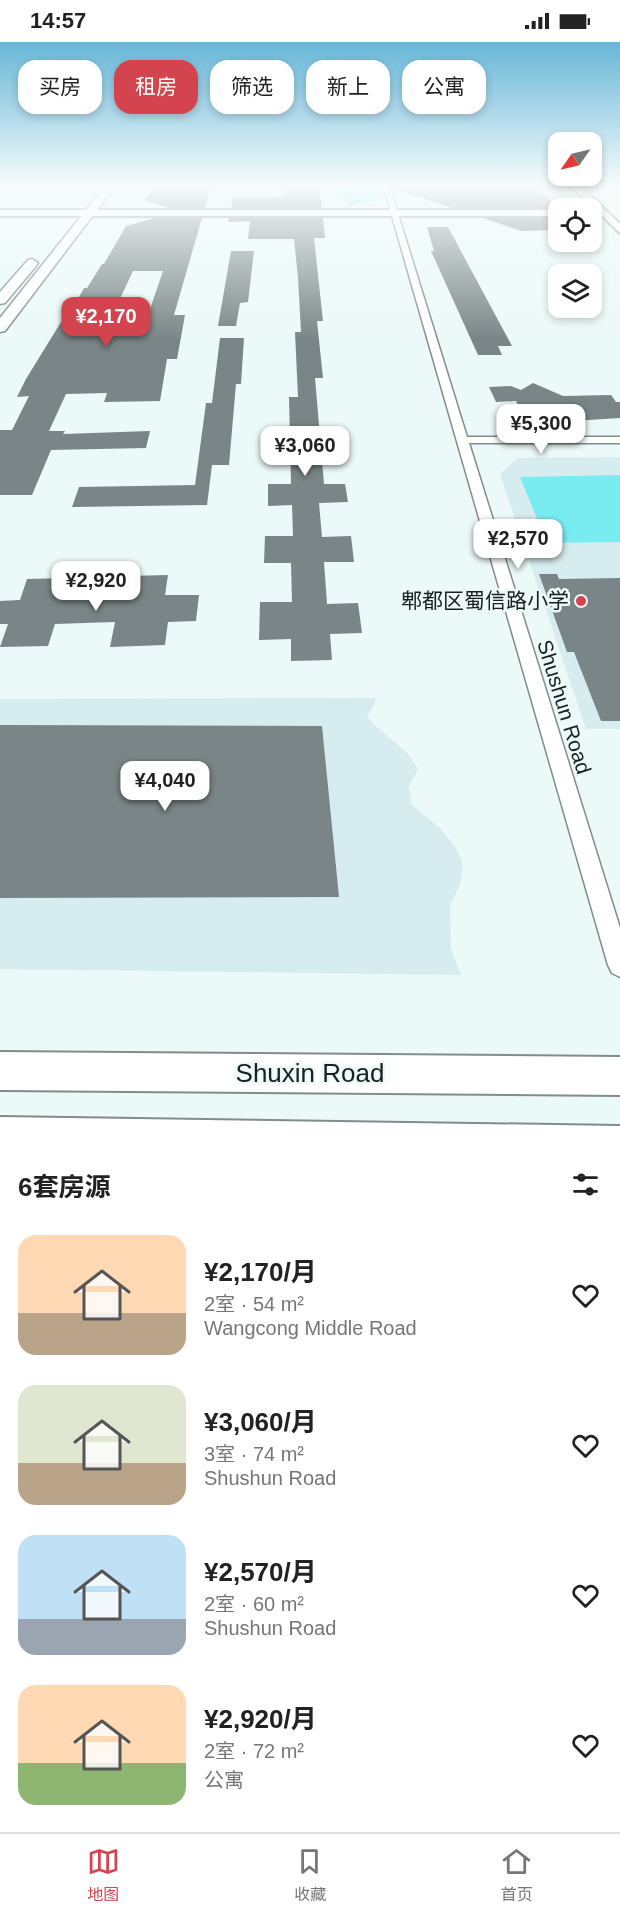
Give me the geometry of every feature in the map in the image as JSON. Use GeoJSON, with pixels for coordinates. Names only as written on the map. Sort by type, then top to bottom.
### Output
{"type":"FeatureCollection","features":[{"type":"Feature","properties":{"kind":"main road"},"geometry":{"type":"LineString","coordinates":[[52,240],[56,237]]}},
{"type":"Feature","properties":{"kind":"main road"},"geometry":{"type":"LineString","coordinates":[[0,328],[66,237]]}},
{"type":"Feature","properties":{"kind":"main road"},"geometry":{"type":"LineString","coordinates":[[0,300],[37,257]]}},
{"type":"Feature","properties":{"kind":"main road","name":"Shuxin Road"},"geometry":{"type":"LineString","coordinates":[[0,1071],[620,1076]]}},
{"type":"Feature","properties":{"kind":"main road"},"geometry":{"type":"LineString","coordinates":[[0,1137],[620,1146]]}},
{"type":"Feature","properties":{"kind":"street","name":"Shushun Road"},"geometry":{"type":"LineString","coordinates":[[401,237],[620,965]]}},
{"type":"Feature","properties":{"kind":"street"},"geometry":{"type":"LineString","coordinates":[[462,440],[620,440]]}},
{"type":"Feature","properties":{"kind":"shaded area","name":"郫都区蜀信路小学"},"geometry":{"type":"Polygon","coordinates":[[[620,457],[620,729],[586,729],[500,474],[518,458],[620,457]]]}},
{"type":"Feature","properties":{"kind":"shaded area"},"geometry":{"type":"Polygon","coordinates":[[[620,475],[620,542],[547,543],[520,477],[620,475]]]}},
{"type":"Feature","properties":{"kind":"shaded area"},"geometry":{"type":"Polygon","coordinates":[[[377,698],[367,718],[407,753],[418,769],[409,786],[411,804],[440,828],[456,848],[463,865],[460,884],[450,906],[451,949],[461,975],[0,969],[0,699],[377,698]]]}},
{"type":"Feature","properties":{"kind":"building"},"geometry":{"type":"Polygon","coordinates":[[[120,237],[197,237],[174,315],[185,315],[177,359],[167,359],[160,401],[104,402],[107,393],[66,394],[49,431],[65,431],[63,434],[150,431],[146,448],[51,450],[32,495],[0,495],[0,430],[12,430],[29,396],[17,397],[26,379],[61,322],[65,322],[84,288],[87,288],[120,237]],[[133,271],[109,322],[143,321],[148,315],[163,271],[133,271]]]}},
{"type":"Feature","properties":{"kind":"building"},"geometry":{"type":"Polygon","coordinates":[[[248,237],[325,237],[314,238],[323,321],[317,321],[323,378],[315,378],[324,484],[345,484],[348,502],[319,503],[322,537],[351,536],[354,562],[324,562],[327,604],[358,603],[362,633],[330,634],[332,660],[291,661],[291,639],[259,640],[260,602],[292,602],[291,563],[264,563],[265,536],[293,536],[292,505],[268,506],[268,484],[291,484],[289,397],[298,397],[295,332],[301,332],[294,239],[248,239],[248,237]]]}},
{"type":"Feature","properties":{"kind":"building"},"geometry":{"type":"Polygon","coordinates":[[[430,237],[453,237],[512,346],[498,346],[502,355],[478,355],[431,251],[434,251],[430,237]]]}},
{"type":"Feature","properties":{"kind":"building"},"geometry":{"type":"Polygon","coordinates":[[[231,251],[254,251],[248,302],[240,303],[236,326],[218,326],[231,251]]]}},
{"type":"Feature","properties":{"kind":"building"},"geometry":{"type":"Polygon","coordinates":[[[220,338],[244,338],[241,384],[236,384],[229,465],[212,465],[207,505],[72,507],[79,487],[195,485],[206,403],[212,403],[220,338]]]}},
{"type":"Feature","properties":{"kind":"building"},"geometry":{"type":"Polygon","coordinates":[[[533,383],[563,396],[611,395],[616,402],[620,402],[620,418],[572,421],[567,413],[523,415],[516,401],[496,402],[489,387],[511,386],[521,390],[533,383]]]}},
{"type":"Feature","properties":{"kind":"building"},"geometry":{"type":"Polygon","coordinates":[[[539,574],[557,574],[559,579],[620,578],[620,721],[601,721],[574,652],[567,652],[539,574]]]}},
{"type":"Feature","properties":{"kind":"building"},"geometry":{"type":"Polygon","coordinates":[[[168,575],[165,595],[199,595],[196,621],[168,622],[165,645],[110,647],[115,622],[55,624],[48,646],[0,647],[8,624],[0,624],[0,601],[20,600],[27,579],[68,578],[62,598],[125,597],[129,576],[168,575]]]}},
{"type":"Feature","properties":{"kind":"building"},"geometry":{"type":"Polygon","coordinates":[[[0,725],[322,726],[339,897],[0,898],[0,725]]]}},
{"type":"Feature","properties":{"kind":"place","name":"郫都区蜀信路小学"},"geometry":{"type":"Point","coordinates":[581,601]}}]}
